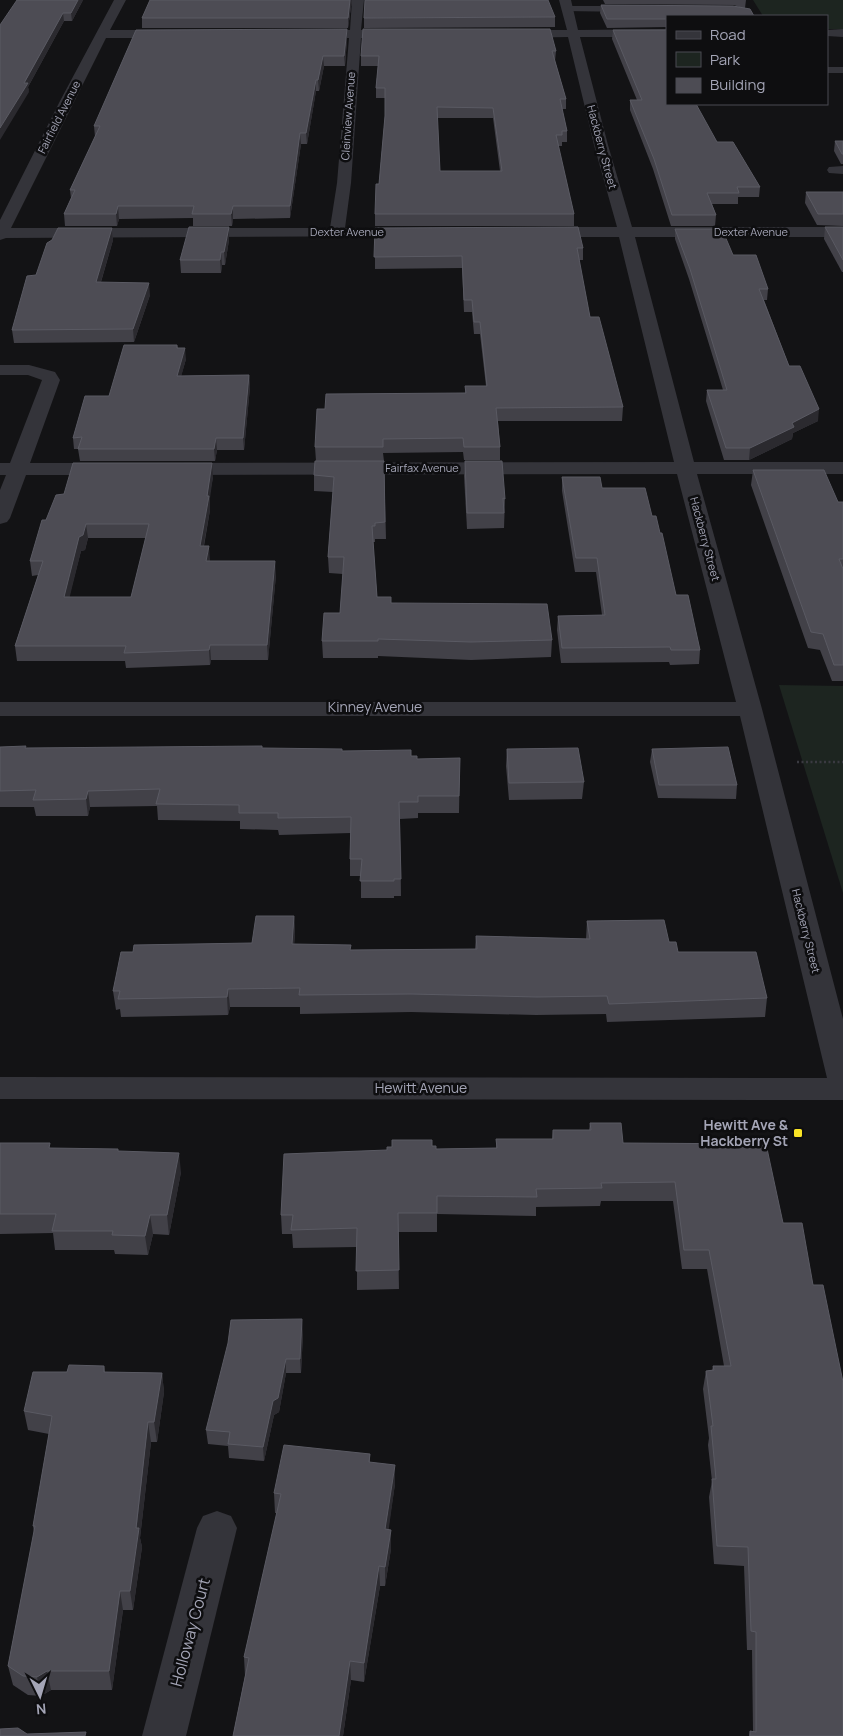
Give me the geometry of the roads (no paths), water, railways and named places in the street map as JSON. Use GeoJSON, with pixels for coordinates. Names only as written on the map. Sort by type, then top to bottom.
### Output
{"type":"FeatureCollection","features":[{"type":"Feature","properties":{"kind":"street","name":"Fairfield Avenue"},"geometry":{"type":"LineString","coordinates":[[0,234],[66,100],[104,34],[120,0]]}},
{"type":"Feature","properties":{"kind":"street","name":"Cleinview Avenue"},"geometry":{"type":"LineString","coordinates":[[337,232],[344,183],[358,0]]}},
{"type":"Feature","properties":{"kind":"street","name":"Hackberry Street"},"geometry":{"type":"LineString","coordinates":[[566,4],[572,34],[626,232],[750,709],[843,1079]]}},
{"type":"Feature","properties":{"kind":"street"},"geometry":{"type":"LineString","coordinates":[[500,34],[666,33]]}},
{"type":"Feature","properties":{"kind":"street"},"geometry":{"type":"LineString","coordinates":[[828,33],[843,33]]}},
{"type":"Feature","properties":{"kind":"street"},"geometry":{"type":"LineString","coordinates":[[104,34],[184,34]]}},
{"type":"Feature","properties":{"kind":"street"},"geometry":{"type":"LineString","coordinates":[[303,34],[410,34]]}},
{"type":"Feature","properties":{"kind":"street","name":"Dexter Avenue"},"geometry":{"type":"LineString","coordinates":[[0,234],[424,232]]}},
{"type":"Feature","properties":{"kind":"street","name":"Dexter Avenue"},"geometry":{"type":"LineString","coordinates":[[530,232],[843,232]]}},
{"type":"Feature","properties":{"kind":"street"},"geometry":{"type":"LineString","coordinates":[[0,370],[42,372],[49,376],[51,380],[9,469],[0,518]]}},
{"type":"Feature","properties":{"kind":"street","name":"Fairfax Avenue"},"geometry":{"type":"LineString","coordinates":[[160,469],[843,468]]}},
{"type":"Feature","properties":{"kind":"street"},"geometry":{"type":"LineString","coordinates":[[9,469],[130,469]]}},
{"type":"Feature","properties":{"kind":"street","name":"Kinney Avenue"},"geometry":{"type":"LineString","coordinates":[[0,709],[750,709]]}},
{"type":"Feature","properties":{"kind":"street","name":"Hewitt Avenue"},"geometry":{"type":"LineString","coordinates":[[0,1088],[843,1089]]}},
{"type":"Feature","properties":{"kind":"street","name":"Holloway Court"},"geometry":{"type":"LineString","coordinates":[[164,1736],[217,1528]]}},
{"type":"Feature","properties":{"kind":"lane"},"geometry":{"type":"LineString","coordinates":[[566,4],[638,9]]}},
{"type":"Feature","properties":{"kind":"lane"},"geometry":{"type":"LineString","coordinates":[[828,70],[843,70]]}},
{"type":"Feature","properties":{"kind":"place","name":"Hewitt Ave & Hackberry St"},"geometry":{"type":"Point","coordinates":[798,1133]}}]}
